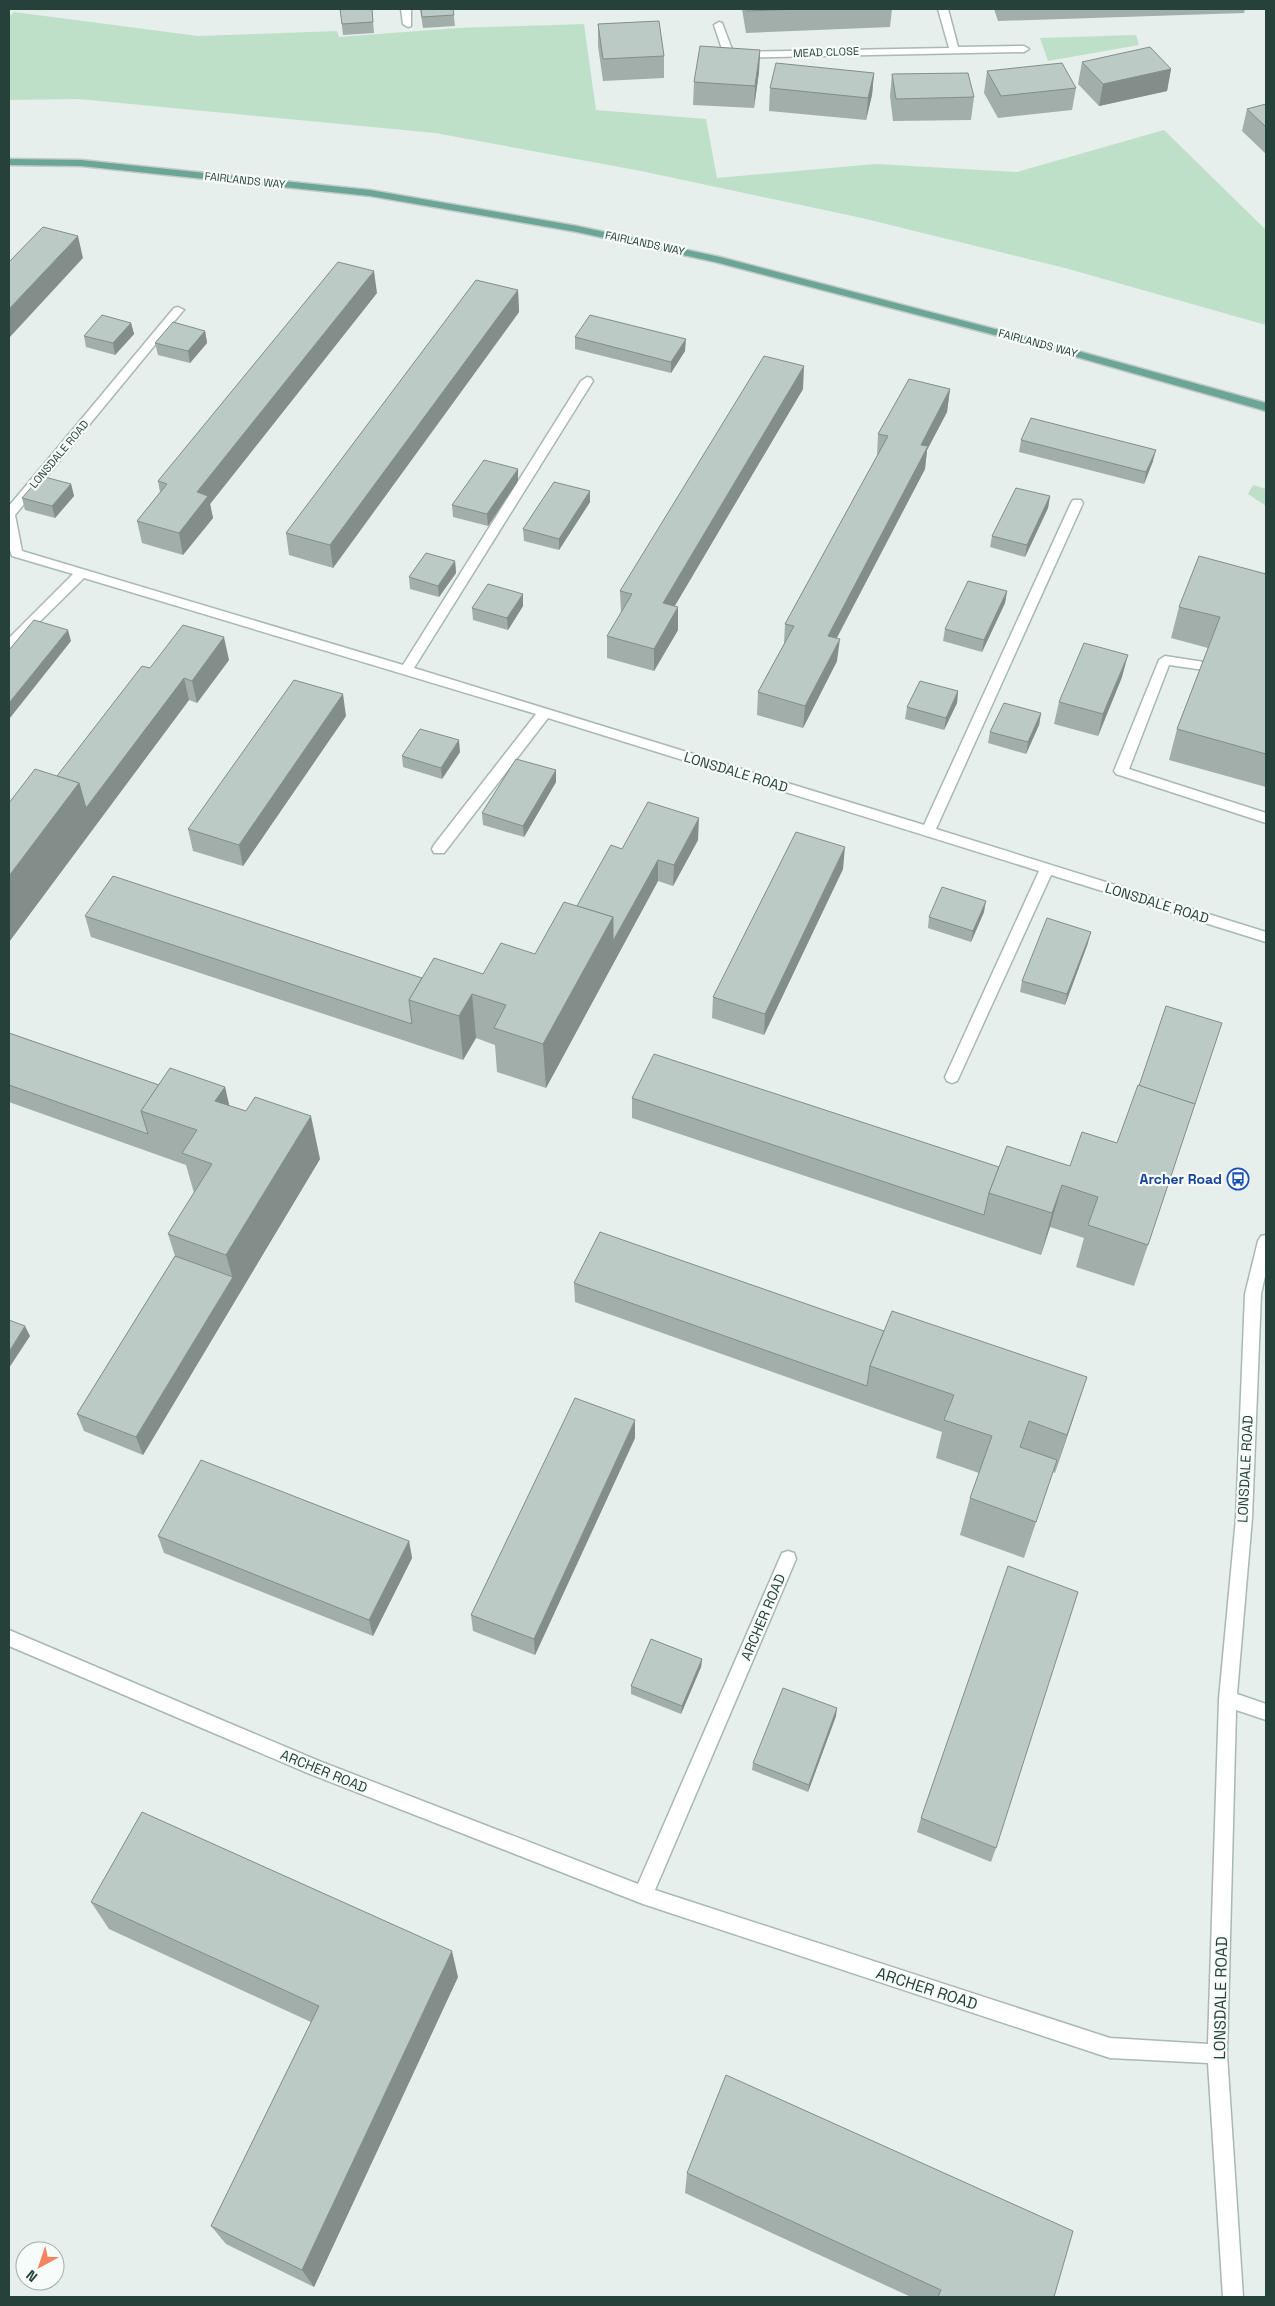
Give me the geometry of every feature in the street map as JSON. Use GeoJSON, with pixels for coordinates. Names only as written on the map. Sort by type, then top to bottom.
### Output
{"type":"FeatureCollection","features":[{"type":"Feature","properties":{"kind":"main road","name":"FAIRLANDS WAY"},"geometry":{"type":"LineString","coordinates":[[9,162],[81,163],[370,193],[576,229],[726,261],[1056,348],[1266,407]]}},
{"type":"Feature","properties":{"kind":"street"},"geometry":{"type":"LineString","coordinates":[[406,9],[408,24]]}},
{"type":"Feature","properties":{"kind":"street"},"geometry":{"type":"LineString","coordinates":[[944,9],[954,49]]}},
{"type":"Feature","properties":{"kind":"street","name":"MEAD CLOSE"},"geometry":{"type":"LineString","coordinates":[[720,26],[729,55],[1024,49]]}},
{"type":"Feature","properties":{"kind":"street","name":"LONSDALE ROAD"},"geometry":{"type":"LineString","coordinates":[[178,310],[9,514],[16,553],[546,712],[1266,937]]}},
{"type":"Feature","properties":{"kind":"street"},"geometry":{"type":"LineString","coordinates":[[406,671],[587,381]]}},
{"type":"Feature","properties":{"kind":"street"},"geometry":{"type":"LineString","coordinates":[[928,831],[1077,503]]}},
{"type":"Feature","properties":{"kind":"street"},"geometry":{"type":"LineString","coordinates":[[9,644],[81,573]]}},
{"type":"Feature","properties":{"kind":"street"},"geometry":{"type":"LineString","coordinates":[[1204,666],[1165,660],[1121,771],[1266,818]]}},
{"type":"Feature","properties":{"kind":"street"},"geometry":{"type":"LineString","coordinates":[[439,849],[546,712]]}},
{"type":"Feature","properties":{"kind":"street"},"geometry":{"type":"LineString","coordinates":[[952,1077],[1047,869]]}},
{"type":"Feature","properties":{"kind":"street","name":"LONSDALE ROAD"},"geometry":{"type":"LineString","coordinates":[[1233,2297],[1217,2054],[1228,1699],[1244,1518],[1253,1294],[1266,1241]]}},
{"type":"Feature","properties":{"kind":"street","name":"ARCHER ROAD"},"geometry":{"type":"LineString","coordinates":[[643,1895],[788,1559]]}},
{"type":"Feature","properties":{"kind":"street","name":"ARCHER ROAD"},"geometry":{"type":"LineString","coordinates":[[9,1638],[316,1768],[643,1895],[1110,2048],[1217,2054]]}},
{"type":"Feature","properties":{"kind":"street"},"geometry":{"type":"LineString","coordinates":[[1228,1699],[1266,1712]]}},
{"type":"Feature","properties":{"kind":"green space"},"geometry":{"type":"Polygon","coordinates":[[[14,12],[198,36],[337,31],[339,37],[458,28],[584,24],[596,110],[706,119],[717,178],[876,164],[1017,172],[1164,130],[1266,230],[1266,325],[1065,268],[862,218],[641,171],[435,133],[79,99],[9,100],[9,17],[14,12]]]}},
{"type":"Feature","properties":{"kind":"green space"},"geometry":{"type":"Polygon","coordinates":[[[1136,35],[1139,45],[1048,61],[1040,38],[1136,35]]]}},
{"type":"Feature","properties":{"kind":"green space"},"geometry":{"type":"Polygon","coordinates":[[[1253,485],[1266,489],[1266,506],[1248,494],[1253,485]]]}},
{"type":"Feature","properties":{"kind":"building"},"geometry":{"type":"Polygon","coordinates":[[[340,9],[372,9],[373,22],[342,24],[340,9]]]}},
{"type":"Feature","properties":{"kind":"building"},"geometry":{"type":"Polygon","coordinates":[[[421,9],[453,9],[454,15],[422,17],[421,9]]]}},
{"type":"Feature","properties":{"kind":"building"},"geometry":{"type":"Polygon","coordinates":[[[747,9],[799,9],[747,11],[747,9]]]}},
{"type":"Feature","properties":{"kind":"building"},"geometry":{"type":"Polygon","coordinates":[[[659,21],[664,56],[603,59],[598,24],[659,21]]]}},
{"type":"Feature","properties":{"kind":"building"},"geometry":{"type":"Polygon","coordinates":[[[700,46],[760,50],[755,86],[694,82],[700,46]]]}},
{"type":"Feature","properties":{"kind":"building"},"geometry":{"type":"Polygon","coordinates":[[[1150,47],[1171,69],[1103,84],[1082,62],[1150,47]]]}},
{"type":"Feature","properties":{"kind":"building"},"geometry":{"type":"Polygon","coordinates":[[[776,63],[874,73],[868,98],[770,88],[776,63]]]}},
{"type":"Feature","properties":{"kind":"building"},"geometry":{"type":"Polygon","coordinates":[[[1062,63],[1076,88],[1001,96],[987,71],[1062,63]]]}},
{"type":"Feature","properties":{"kind":"building"},"geometry":{"type":"Polygon","coordinates":[[[968,73],[974,97],[896,99],[892,74],[968,73]]]}},
{"type":"Feature","properties":{"kind":"building"},"geometry":{"type":"Polygon","coordinates":[[[1266,104],[1266,127],[1247,109],[1266,104]]]}},
{"type":"Feature","properties":{"kind":"building"},"geometry":{"type":"Polygon","coordinates":[[[43,227],[78,236],[9,309],[9,262],[43,227]]]}},
{"type":"Feature","properties":{"kind":"building"},"geometry":{"type":"Polygon","coordinates":[[[338,262],[374,271],[197,492],[208,496],[179,533],[137,521],[167,484],[158,481],[338,262]]]}},
{"type":"Feature","properties":{"kind":"building"},"geometry":{"type":"Polygon","coordinates":[[[476,280],[518,290],[330,545],[286,533],[476,280]]]}},
{"type":"Feature","properties":{"kind":"building"},"geometry":{"type":"Polygon","coordinates":[[[102,315],[131,323],[113,343],[84,336],[102,315]]]}},
{"type":"Feature","properties":{"kind":"building"},"geometry":{"type":"Polygon","coordinates":[[[590,315],[686,339],[671,362],[575,337],[590,315]]]}},
{"type":"Feature","properties":{"kind":"building"},"geometry":{"type":"Polygon","coordinates":[[[173,322],[205,331],[188,351],[155,343],[173,322]]]}},
{"type":"Feature","properties":{"kind":"building"},"geometry":{"type":"Polygon","coordinates":[[[764,356],[804,366],[663,603],[678,607],[654,649],[607,636],[632,594],[620,591],[764,356]]]}},
{"type":"Feature","properties":{"kind":"building"},"geometry":{"type":"Polygon","coordinates":[[[909,379],[950,389],[921,445],[928,446],[828,636],[840,639],[805,706],[758,692],[794,626],[785,624],[888,436],[878,434],[909,379]]]}},
{"type":"Feature","properties":{"kind":"building"},"geometry":{"type":"Polygon","coordinates":[[[1031,418],[1156,450],[1146,472],[1021,440],[1031,418]]]}},
{"type":"Feature","properties":{"kind":"building"},"geometry":{"type":"Polygon","coordinates":[[[484,460],[518,469],[487,514],[452,505],[484,460]]]}},
{"type":"Feature","properties":{"kind":"building"},"geometry":{"type":"Polygon","coordinates":[[[41,476],[71,484],[52,506],[22,498],[41,476]]]}},
{"type":"Feature","properties":{"kind":"building"},"geometry":{"type":"Polygon","coordinates":[[[554,482],[590,491],[559,539],[523,529],[554,482]]]}},
{"type":"Feature","properties":{"kind":"building"},"geometry":{"type":"Polygon","coordinates":[[[1016,488],[1050,496],[1027,545],[992,536],[1016,488]]]}},
{"type":"Feature","properties":{"kind":"building"},"geometry":{"type":"Polygon","coordinates":[[[426,553],[455,561],[438,586],[409,577],[426,553]]]}},
{"type":"Feature","properties":{"kind":"building"},"geometry":{"type":"Polygon","coordinates":[[[1199,556],[1266,574],[1266,754],[1177,729],[1220,617],[1179,607],[1199,556]]]}},
{"type":"Feature","properties":{"kind":"building"},"geometry":{"type":"Polygon","coordinates":[[[968,581],[1007,591],[984,640],[945,629],[968,581]]]}},
{"type":"Feature","properties":{"kind":"building"},"geometry":{"type":"Polygon","coordinates":[[[488,584],[523,594],[507,618],[472,608],[488,584]]]}},
{"type":"Feature","properties":{"kind":"building"},"geometry":{"type":"Polygon","coordinates":[[[34,620],[68,630],[9,703],[9,650],[34,620]]]}},
{"type":"Feature","properties":{"kind":"building"},"geometry":{"type":"Polygon","coordinates":[[[183,625],[224,637],[192,681],[184,678],[86,808],[79,783],[57,776],[142,666],[150,668],[183,625]]]}},
{"type":"Feature","properties":{"kind":"building"},"geometry":{"type":"Polygon","coordinates":[[[1084,643],[1128,655],[1103,714],[1059,702],[1084,643]]]}},
{"type":"Feature","properties":{"kind":"building"},"geometry":{"type":"Polygon","coordinates":[[[294,680],[343,694],[239,845],[188,829],[294,680]]]}},
{"type":"Feature","properties":{"kind":"building"},"geometry":{"type":"Polygon","coordinates":[[[920,681],[958,691],[946,718],[907,707],[920,681]]]}},
{"type":"Feature","properties":{"kind":"building"},"geometry":{"type":"Polygon","coordinates":[[[1004,703],[1041,713],[1028,742],[990,732],[1004,703]]]}},
{"type":"Feature","properties":{"kind":"building"},"geometry":{"type":"Polygon","coordinates":[[[420,729],[459,740],[441,768],[402,756],[420,729]]]}},
{"type":"Feature","properties":{"kind":"building"},"geometry":{"type":"Polygon","coordinates":[[[516,759],[556,770],[523,826],[482,813],[516,759]]]}},
{"type":"Feature","properties":{"kind":"building"},"geometry":{"type":"Polygon","coordinates":[[[35,769],[79,783],[9,876],[9,803],[35,769]]]}},
{"type":"Feature","properties":{"kind":"building"},"geometry":{"type":"Polygon","coordinates":[[[648,802],[699,818],[674,865],[658,860],[613,941],[613,917],[577,906],[611,845],[622,849],[648,802]]]}},
{"type":"Feature","properties":{"kind":"building"},"geometry":{"type":"Polygon","coordinates":[[[796,832],[845,847],[765,1014],[713,997],[796,832]]]}},
{"type":"Feature","properties":{"kind":"building"},"geometry":{"type":"Polygon","coordinates":[[[113,876],[422,978],[409,1000],[412,1024],[85,916],[113,876]]]}},
{"type":"Feature","properties":{"kind":"building"},"geometry":{"type":"Polygon","coordinates":[[[942,887],[986,901],[973,931],[929,917],[942,887]]]}},
{"type":"Feature","properties":{"kind":"building"},"geometry":{"type":"Polygon","coordinates":[[[564,902],[613,917],[543,1044],[494,1028],[506,1005],[472,994],[459,1016],[409,1000],[434,958],[483,974],[501,943],[535,954],[564,902]]]}},
{"type":"Feature","properties":{"kind":"building"},"geometry":{"type":"Polygon","coordinates":[[[1047,918],[1091,932],[1067,994],[1022,981],[1047,918]]]}},
{"type":"Feature","properties":{"kind":"building"},"geometry":{"type":"Polygon","coordinates":[[[1166,1006],[1222,1023],[1195,1104],[1139,1086],[1166,1006]]]}},
{"type":"Feature","properties":{"kind":"building"},"geometry":{"type":"Polygon","coordinates":[[[9,1033],[159,1085],[141,1111],[148,1134],[9,1085],[9,1033]]]}},
{"type":"Feature","properties":{"kind":"building"},"geometry":{"type":"Polygon","coordinates":[[[654,1054],[999,1167],[989,1193],[984,1215],[632,1098],[654,1054]]]}},
{"type":"Feature","properties":{"kind":"building"},"geometry":{"type":"Polygon","coordinates":[[[170,1068],[225,1087],[215,1101],[246,1111],[255,1097],[311,1116],[226,1255],[168,1234],[212,1164],[182,1153],[197,1130],[141,1111],[170,1068]]]}},
{"type":"Feature","properties":{"kind":"building"},"geometry":{"type":"Polygon","coordinates":[[[1138,1085],[1195,1104],[1148,1245],[1088,1225],[1098,1197],[1062,1185],[1052,1213],[989,1193],[1007,1146],[1070,1166],[1082,1132],[1117,1143],[1138,1085]]]}},
{"type":"Feature","properties":{"kind":"building"},"geometry":{"type":"Polygon","coordinates":[[[600,1232],[884,1331],[870,1366],[867,1386],[574,1283],[600,1232]]]}},
{"type":"Feature","properties":{"kind":"building"},"geometry":{"type":"Polygon","coordinates":[[[175,1256],[233,1277],[136,1437],[77,1414],[175,1256]]]}},
{"type":"Feature","properties":{"kind":"building"},"geometry":{"type":"Polygon","coordinates":[[[892,1311],[1087,1377],[1067,1435],[1029,1421],[1020,1447],[1057,1460],[1036,1522],[970,1498],[992,1436],[944,1420],[954,1395],[870,1366],[892,1311]]]}},
{"type":"Feature","properties":{"kind":"building"},"geometry":{"type":"Polygon","coordinates":[[[9,1320],[25,1326],[9,1352],[9,1320]]]}},
{"type":"Feature","properties":{"kind":"building"},"geometry":{"type":"Polygon","coordinates":[[[575,1398],[635,1420],[534,1639],[471,1615],[575,1398]]]}},
{"type":"Feature","properties":{"kind":"building"},"geometry":{"type":"Polygon","coordinates":[[[201,1460],[409,1541],[369,1620],[158,1536],[201,1460]]]}},
{"type":"Feature","properties":{"kind":"building"},"geometry":{"type":"Polygon","coordinates":[[[1008,1566],[1078,1592],[996,1848],[921,1818],[1008,1566]]]}},
{"type":"Feature","properties":{"kind":"building"},"geometry":{"type":"Polygon","coordinates":[[[651,1639],[702,1659],[682,1706],[631,1686],[651,1639]]]}},
{"type":"Feature","properties":{"kind":"building"},"geometry":{"type":"Polygon","coordinates":[[[783,1688],[837,1708],[809,1785],[753,1763],[783,1688]]]}},
{"type":"Feature","properties":{"kind":"building"},"geometry":{"type":"Polygon","coordinates":[[[142,1812],[452,1951],[302,2270],[211,2226],[319,2006],[91,1902],[142,1812]]]}},
{"type":"Feature","properties":{"kind":"building"},"geometry":{"type":"Polygon","coordinates":[[[726,2075],[1073,2231],[1054,2297],[938,2297],[941,2290],[687,2173],[726,2075]]]}},
{"type":"Feature","properties":{"kind":"place","name":"Archer Road"},"geometry":{"type":"Point","coordinates":[1238,1179]}}]}
